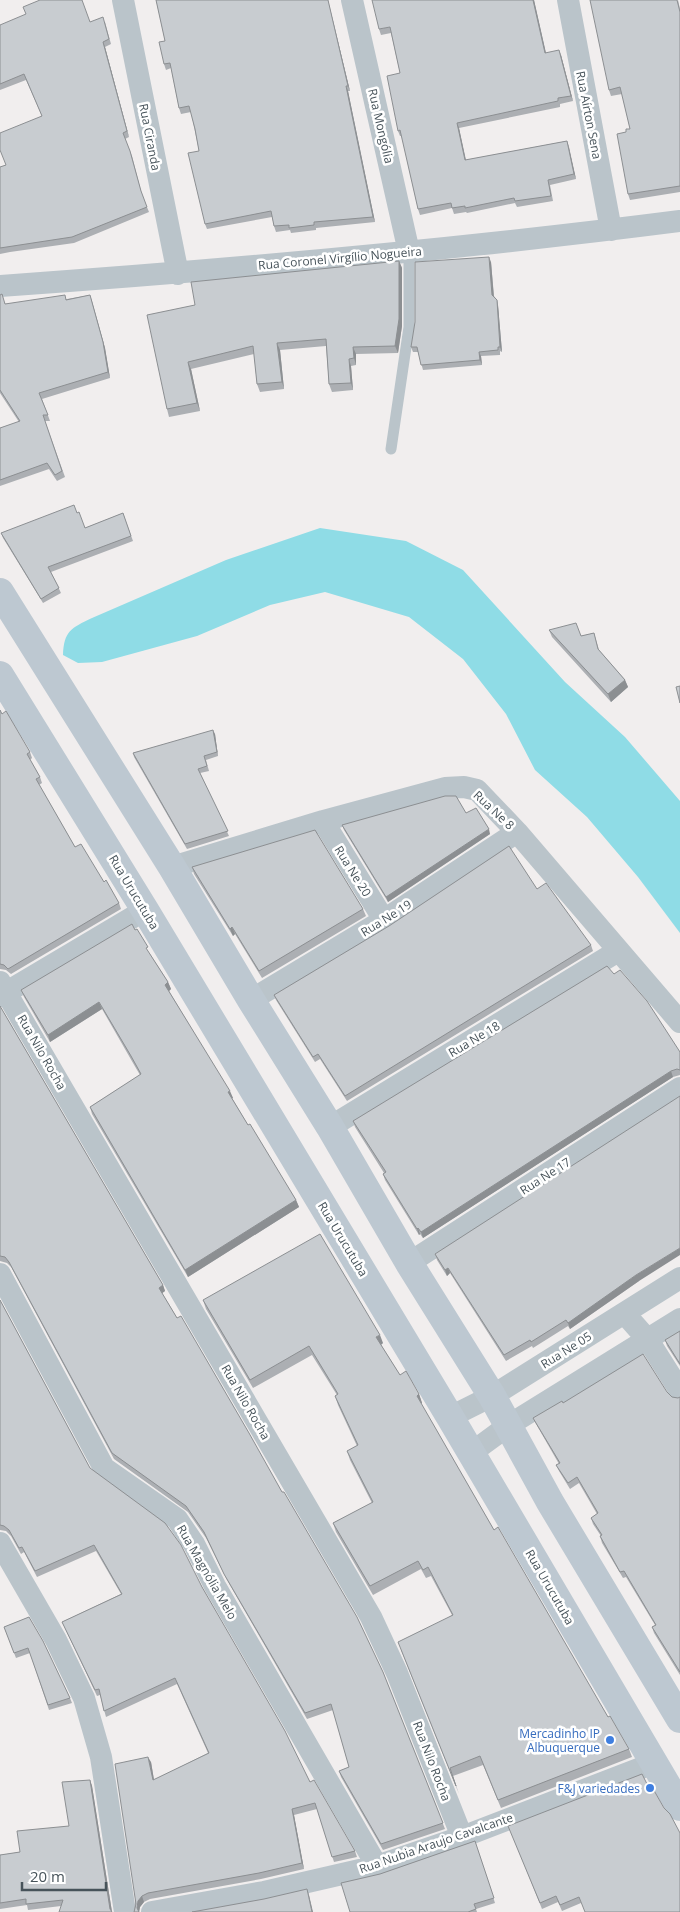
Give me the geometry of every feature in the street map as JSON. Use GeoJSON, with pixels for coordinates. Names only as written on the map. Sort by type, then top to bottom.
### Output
{"type":"FeatureCollection","features":[{"type":"Feature","properties":{"kind":"street","name":"Rua Ciranda"},"geometry":{"type":"LineString","coordinates":[[123,0],[178,274]]}},
{"type":"Feature","properties":{"kind":"street","name":"Rua Mongólia"},"geometry":{"type":"LineString","coordinates":[[352,0],[409,252]]}},
{"type":"Feature","properties":{"kind":"street","name":"Rua Aírton Sena"},"geometry":{"type":"LineString","coordinates":[[568,0],[611,230]]}},
{"type":"Feature","properties":{"kind":"street","name":"Rua Coronel Virgílio Nogueira"},"geometry":{"type":"LineString","coordinates":[[0,286],[178,274],[409,252],[680,221]]}},
{"type":"Feature","properties":{"kind":"street"},"geometry":{"type":"LineString","coordinates":[[0,592],[172,867],[251,1000],[330,1127],[409,1263],[492,1396],[550,1502],[680,1719]]}},
{"type":"Feature","properties":{"kind":"street","name":"Rua Urucutuba"},"geometry":{"type":"LineString","coordinates":[[0,674],[145,910],[450,1417],[680,1807]]}},
{"type":"Feature","properties":{"kind":"street","name":"Rua Ne 8"},"geometry":{"type":"LineString","coordinates":[[172,867],[323,821],[445,788],[464,787],[477,790],[517,832],[680,1022]]}},
{"type":"Feature","properties":{"kind":"street","name":"Rua Ne 20"},"geometry":{"type":"LineString","coordinates":[[323,821],[384,920]]}},
{"type":"Feature","properties":{"kind":"street","name":"Rua Ne 19"},"geometry":{"type":"LineString","coordinates":[[251,1000],[384,920],[517,832]]}},
{"type":"Feature","properties":{"kind":"street"},"geometry":{"type":"LineString","coordinates":[[2,990],[145,910]]}},
{"type":"Feature","properties":{"kind":"street","name":"Rua Ne 18"},"geometry":{"type":"LineString","coordinates":[[330,1127],[618,951]]}},
{"type":"Feature","properties":{"kind":"street","name":"Rua Nilo Rocha"},"geometry":{"type":"LineString","coordinates":[[2,990],[371,1617],[400,1682],[462,1837]]}},
{"type":"Feature","properties":{"kind":"street","name":"Rua Ne 17"},"geometry":{"type":"LineString","coordinates":[[409,1263],[680,1088]]}},
{"type":"Feature","properties":{"kind":"street","name":"Rua Magnólia Melo"},"geometry":{"type":"LineString","coordinates":[[0,1274],[104,1468],[177,1519],[194,1544],[215,1586],[377,1866]]}},
{"type":"Feature","properties":{"kind":"street","name":"Rua Ne 05"},"geometry":{"type":"LineString","coordinates":[[450,1417],[492,1396],[680,1278]]}},
{"type":"Feature","properties":{"kind":"street"},"geometry":{"type":"LineString","coordinates":[[625,1314],[648,1340],[680,1391]]}},
{"type":"Feature","properties":{"kind":"street"},"geometry":{"type":"LineString","coordinates":[[471,1453],[509,1425],[680,1319]]}},
{"type":"Feature","properties":{"kind":"street"},"geometry":{"type":"LineString","coordinates":[[0,1543],[56,1640],[84,1698],[101,1756],[125,1912]]}},
{"type":"Feature","properties":{"kind":"street","name":"Rua Nubia Araujo Cavalcante"},"geometry":{"type":"LineString","coordinates":[[152,1912],[249,1903],[377,1866],[462,1837],[654,1763]]}},
{"type":"Feature","properties":{"kind":"lane"},"geometry":{"type":"LineString","coordinates":[[391,449],[409,327],[409,252]]}},
{"type":"Feature","properties":{"kind":"water"},"geometry":{"type":"Polygon","coordinates":[[[320,528],[406,541],[463,570],[565,682],[625,737],[680,801],[680,933],[638,877],[587,817],[535,770],[506,714],[463,659],[409,617],[325,592],[270,605],[197,636],[102,662],[78,663],[63,655],[67,635],[85,621],[226,560],[320,528]]]}},
{"type":"Feature","properties":{"kind":"building"},"geometry":{"type":"Polygon","coordinates":[[[40,0],[82,0],[90,22],[103,17],[109,39],[103,42],[127,131],[123,133],[147,207],[72,237],[0,248],[0,167],[6,165],[0,150],[0,133],[42,116],[24,74],[0,84],[0,25],[26,14],[23,7],[40,0]]]}},
{"type":"Feature","properties":{"kind":"building"},"geometry":{"type":"Polygon","coordinates":[[[156,0],[328,0],[348,86],[346,86],[373,217],[314,222],[314,225],[289,228],[289,225],[274,226],[271,211],[205,224],[188,153],[199,151],[195,129],[189,106],[179,108],[170,63],[164,64],[159,42],[165,41],[156,0]]]}},
{"type":"Feature","properties":{"kind":"building"},"geometry":{"type":"Polygon","coordinates":[[[372,0],[533,0],[545,53],[559,50],[571,96],[558,98],[558,101],[457,123],[465,160],[567,141],[574,174],[548,180],[551,196],[515,201],[514,198],[465,208],[465,206],[452,208],[451,203],[418,209],[400,130],[398,131],[387,76],[400,73],[390,27],[379,29],[372,0]]]}},
{"type":"Feature","properties":{"kind":"building"},"geometry":{"type":"Polygon","coordinates":[[[590,0],[677,0],[680,12],[680,186],[628,194],[617,134],[630,129],[620,87],[609,90],[590,0]]]}},
{"type":"Feature","properties":{"kind":"building"},"geometry":{"type":"Polygon","coordinates":[[[489,257],[492,295],[497,300],[500,347],[498,347],[498,350],[479,352],[480,360],[421,365],[417,347],[411,347],[415,322],[415,262],[489,257]]]}},
{"type":"Feature","properties":{"kind":"building"},"geometry":{"type":"Polygon","coordinates":[[[399,261],[399,319],[395,346],[353,347],[354,358],[349,359],[351,383],[329,384],[326,339],[277,343],[282,382],[257,384],[253,346],[188,362],[197,403],[167,409],[147,315],[195,305],[191,282],[399,261]]]}},
{"type":"Feature","properties":{"kind":"building"},"geometry":{"type":"Polygon","coordinates":[[[2,294],[5,304],[65,295],[66,300],[90,295],[103,342],[108,372],[39,393],[48,415],[43,415],[62,471],[55,475],[47,463],[0,480],[0,428],[20,421],[0,390],[0,295],[2,294]]]}},
{"type":"Feature","properties":{"kind":"building"},"geometry":{"type":"Polygon","coordinates":[[[74,505],[85,528],[123,513],[131,536],[48,567],[59,588],[41,599],[1,533],[74,505]]]}},
{"type":"Feature","properties":{"kind":"building"},"geometry":{"type":"Polygon","coordinates":[[[576,623],[581,636],[594,633],[598,649],[625,680],[608,694],[549,630],[576,623]]]}},
{"type":"Feature","properties":{"kind":"building"},"geometry":{"type":"Polygon","coordinates":[[[680,686],[680,703],[676,687],[680,686]]]}},
{"type":"Feature","properties":{"kind":"building"},"geometry":{"type":"Polygon","coordinates":[[[0,710],[2,714],[6,711],[30,752],[27,754],[40,777],[36,779],[75,847],[81,844],[104,882],[106,880],[119,903],[8,969],[0,964],[0,710]]]}},
{"type":"Feature","properties":{"kind":"building"},"geometry":{"type":"Polygon","coordinates":[[[213,730],[217,752],[204,756],[207,766],[198,769],[228,831],[185,844],[133,753],[213,730]]]}},
{"type":"Feature","properties":{"kind":"building"},"geometry":{"type":"Polygon","coordinates":[[[445,796],[456,796],[466,813],[476,808],[489,829],[386,897],[342,825],[445,796]]]}},
{"type":"Feature","properties":{"kind":"building"},"geometry":{"type":"Polygon","coordinates":[[[315,830],[363,909],[259,971],[232,927],[230,929],[192,867],[315,830]]]}},
{"type":"Feature","properties":{"kind":"building"},"geometry":{"type":"Polygon","coordinates":[[[509,846],[537,889],[546,883],[591,945],[345,1096],[318,1054],[313,1057],[274,995],[389,926],[509,846]]]}},
{"type":"Feature","properties":{"kind":"building"},"geometry":{"type":"Polygon","coordinates":[[[132,924],[135,930],[137,929],[148,947],[146,948],[168,982],[165,985],[230,1091],[228,1092],[248,1125],[250,1124],[296,1200],[185,1270],[90,1107],[141,1074],[131,1056],[99,1002],[48,1035],[21,990],[132,924]]]}},
{"type":"Feature","properties":{"kind":"building"},"geometry":{"type":"Polygon","coordinates":[[[607,966],[614,974],[620,970],[647,1001],[680,1052],[680,1070],[671,1071],[421,1232],[417,1229],[383,1174],[386,1172],[353,1121],[607,966]]]}},
{"type":"Feature","properties":{"kind":"building"},"geometry":{"type":"Polygon","coordinates":[[[0,1006],[163,1285],[159,1288],[177,1318],[181,1316],[282,1492],[284,1492],[357,1617],[383,1672],[443,1823],[381,1844],[339,1771],[349,1767],[331,1704],[305,1713],[224,1574],[204,1532],[186,1506],[112,1453],[9,1262],[5,1257],[0,1256],[0,1006]]]}},
{"type":"Feature","properties":{"kind":"building"},"geometry":{"type":"Polygon","coordinates":[[[680,1096],[680,1248],[636,1275],[568,1323],[566,1320],[531,1342],[530,1340],[504,1355],[448,1268],[445,1270],[435,1254],[680,1096]]]}},
{"type":"Feature","properties":{"kind":"building"},"geometry":{"type":"Polygon","coordinates":[[[320,1234],[380,1335],[376,1337],[400,1375],[406,1371],[419,1394],[417,1396],[494,1530],[498,1527],[608,1717],[610,1716],[629,1749],[498,1800],[480,1756],[450,1768],[456,1786],[398,1642],[453,1615],[428,1567],[423,1570],[418,1561],[370,1586],[333,1523],[373,1502],[347,1451],[358,1445],[335,1396],[338,1394],[309,1346],[250,1380],[203,1300],[320,1234]]]}},
{"type":"Feature","properties":{"kind":"building"},"geometry":{"type":"Polygon","coordinates":[[[0,1300],[90,1468],[165,1523],[181,1545],[202,1587],[285,1731],[310,1782],[314,1780],[355,1851],[332,1857],[315,1803],[292,1809],[302,1863],[259,1873],[148,1893],[138,1901],[137,1908],[139,1912],[134,1912],[136,1904],[115,1764],[148,1757],[153,1780],[209,1753],[175,1678],[104,1711],[99,1689],[95,1690],[62,1622],[122,1594],[94,1545],[35,1571],[22,1547],[19,1548],[9,1530],[0,1525],[0,1300]]]}},
{"type":"Feature","properties":{"kind":"building"},"geometry":{"type":"Polygon","coordinates":[[[680,1331],[680,1364],[665,1340],[680,1331]]]}},
{"type":"Feature","properties":{"kind":"building"},"geometry":{"type":"Polygon","coordinates":[[[643,1354],[667,1392],[672,1397],[680,1397],[680,1672],[652,1627],[656,1625],[624,1571],[620,1572],[600,1536],[602,1535],[591,1518],[598,1513],[577,1477],[568,1483],[556,1465],[560,1463],[533,1418],[562,1401],[563,1403],[643,1354]]]}},
{"type":"Feature","properties":{"kind":"building"},"geometry":{"type":"Polygon","coordinates":[[[29,1617],[43,1641],[70,1698],[48,1705],[28,1648],[14,1653],[4,1627],[29,1617]]]}},
{"type":"Feature","properties":{"kind":"building"},"geometry":{"type":"Polygon","coordinates":[[[642,1774],[649,1788],[652,1787],[664,1808],[670,1814],[680,1833],[680,1912],[585,1912],[579,1897],[560,1905],[556,1896],[540,1903],[508,1826],[642,1774]]]}},
{"type":"Feature","properties":{"kind":"building"},"geometry":{"type":"Polygon","coordinates":[[[90,1780],[112,1912],[59,1912],[63,1900],[26,1904],[26,1899],[0,1903],[0,1855],[20,1852],[17,1831],[69,1826],[62,1782],[90,1780]]]}},
{"type":"Feature","properties":{"kind":"building"},"geometry":{"type":"Polygon","coordinates":[[[475,1841],[494,1898],[474,1904],[476,1909],[468,1912],[350,1912],[341,1883],[380,1874],[475,1841]]]}},
{"type":"Feature","properties":{"kind":"building"},"geometry":{"type":"Polygon","coordinates":[[[307,1889],[312,1912],[192,1912],[264,1899],[307,1889]]]}},
{"type":"Feature","properties":{"kind":"place","name":"Mercadinho IP Albuquerque"},"geometry":{"type":"Point","coordinates":[610,1740]}},
{"type":"Feature","properties":{"kind":"place","name":"F&J variedades"},"geometry":{"type":"Point","coordinates":[650,1788]}}]}
